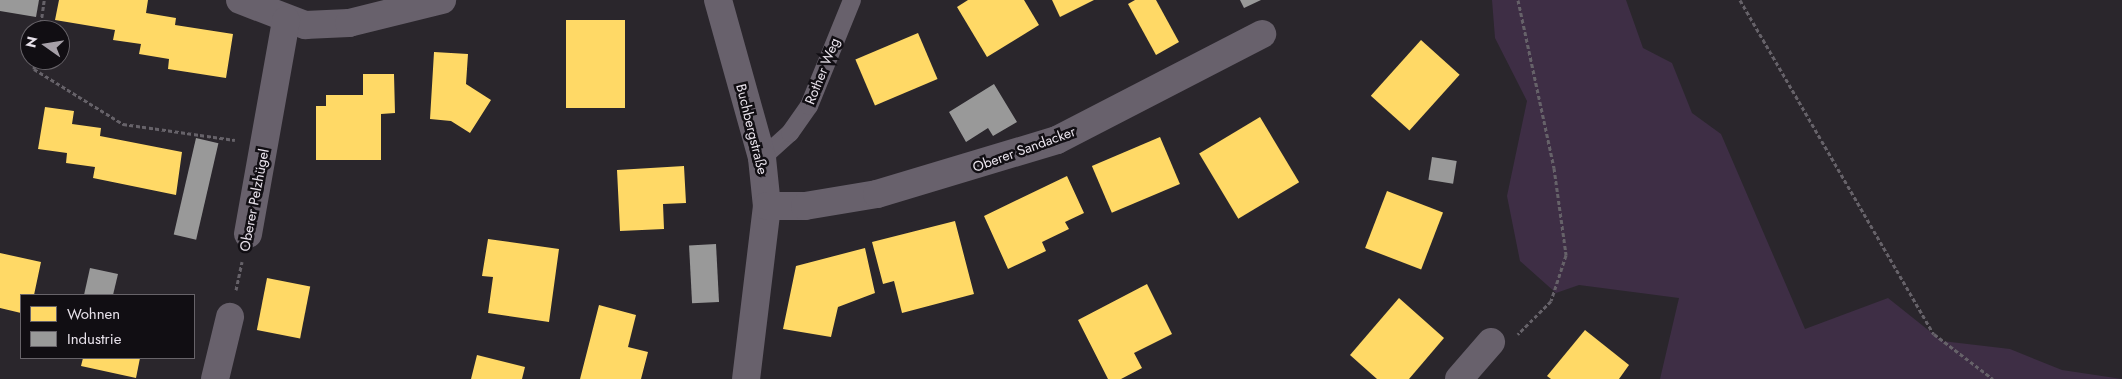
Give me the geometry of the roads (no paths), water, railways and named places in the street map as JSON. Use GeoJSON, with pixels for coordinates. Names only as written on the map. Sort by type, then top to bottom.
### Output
{"type":"FeatureCollection","features":[{"type":"Feature","properties":{"kind":"street"},"geometry":{"type":"LineString","coordinates":[[240,0],[286,20],[305,25],[349,23],[442,0]]}},
{"type":"Feature","properties":{"kind":"street","name":"Buchbergstraße"},"geometry":{"type":"LineString","coordinates":[[718,0],[762,158],[767,206],[746,379]]}},
{"type":"Feature","properties":{"kind":"street","name":"Oberer Pelzhügel"},"geometry":{"type":"LineString","coordinates":[[248,234],[286,20]]}},
{"type":"Feature","properties":{"kind":"street","name":"Oberer Sandacker"},"geometry":{"type":"LineString","coordinates":[[767,206],[805,206],[877,194],[981,167],[1057,140],[1262,34]]}},
{"type":"Feature","properties":{"kind":"street"},"geometry":{"type":"LineString","coordinates":[[215,379],[230,317]]}},
{"type":"Feature","properties":{"kind":"street"},"geometry":{"type":"LineString","coordinates":[[1459,379],[1491,342]]}},
{"type":"Feature","properties":{"kind":"lane","name":"Rother Weg"},"geometry":{"type":"LineString","coordinates":[[762,158],[790,134],[809,106],[852,0]]}}]}
